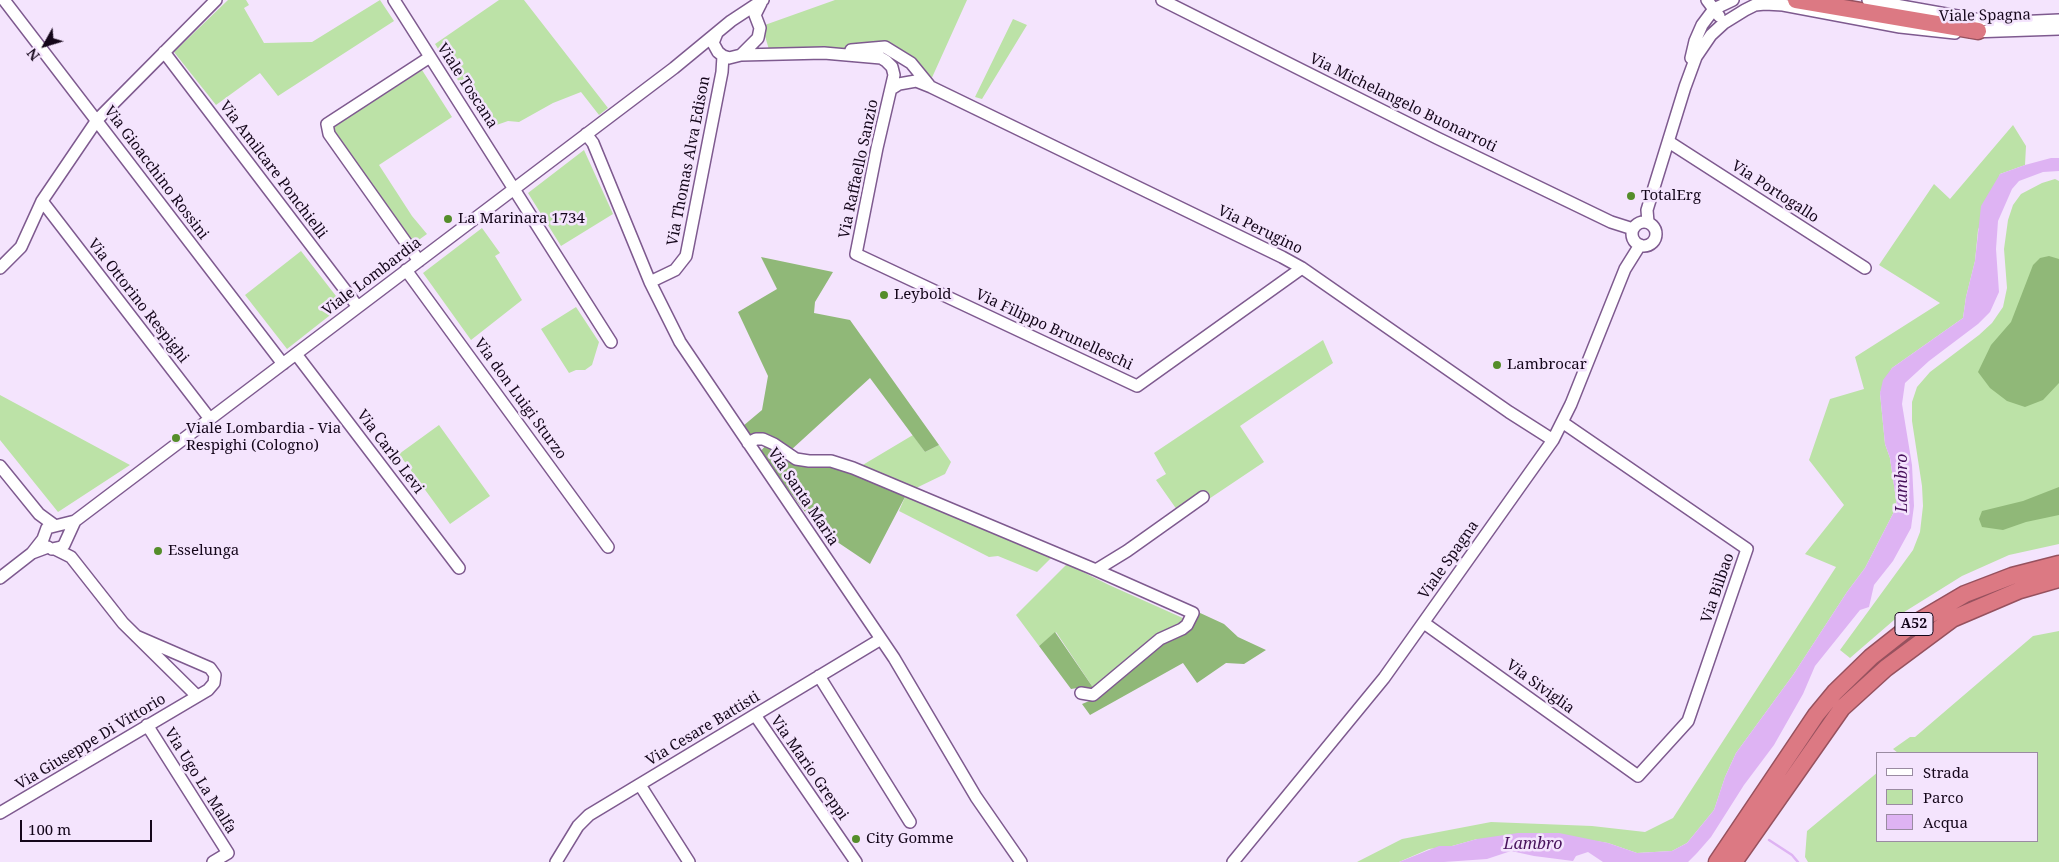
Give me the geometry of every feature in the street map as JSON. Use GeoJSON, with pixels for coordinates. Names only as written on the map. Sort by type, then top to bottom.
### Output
{"type":"FeatureCollection","features":[{"type":"Feature","properties":{"kind":"highway"},"geometry":{"type":"LineString","coordinates":[[1796,0],[1978,31]]}},
{"type":"Feature","properties":{"kind":"highway","name":"A52"},"geometry":{"type":"LineString","coordinates":[[1717,862],[1816,715],[1834,692],[1883,646],[1930,613],[1964,594],[2012,576],[2059,564]]}},
{"type":"Feature","properties":{"kind":"highway","name":"A52"},"geometry":{"type":"LineString","coordinates":[[1734,862],[1842,708],[1886,668],[1952,620],[2020,590],[2059,579]]}},
{"type":"Feature","properties":{"kind":"street","name":"Via Gioacchino Rossini"},"geometry":{"type":"LineString","coordinates":[[4,0],[283,364]]}},
{"type":"Feature","properties":{"kind":"street","name":"Viale Toscana"},"geometry":{"type":"LineString","coordinates":[[394,0],[611,342]]}},
{"type":"Feature","properties":{"kind":"street","name":"Viale Lombardia"},"geometry":{"type":"LineString","coordinates":[[0,578],[50,536],[74,522],[688,57],[731,21],[763,0]]}},
{"type":"Feature","properties":{"kind":"street","name":"Viale Lombardia"},"geometry":{"type":"LineString","coordinates":[[758,38],[760,28],[756,20],[756,9],[763,0]]}},
{"type":"Feature","properties":{"kind":"street","name":"Via Michelangelo Buonarroti"},"geometry":{"type":"LineString","coordinates":[[1162,0],[1446,142],[1611,222],[1633,229]]}},
{"type":"Feature","properties":{"kind":"street"},"geometry":{"type":"LineString","coordinates":[[1707,0],[1724,23]]}},
{"type":"Feature","properties":{"kind":"street","name":"Viale Spagna"},"geometry":{"type":"LineString","coordinates":[[1233,862],[1384,678],[1553,440],[1625,269],[1640,245],[1647,245],[1655,238],[1656,230],[1648,222],[1647,210],[1685,86],[1695,41],[1702,25],[1714,10],[1733,0]]}},
{"type":"Feature","properties":{"kind":"street","name":"Viale Spagna"},"geometry":{"type":"LineString","coordinates":[[1868,0],[1974,19],[2015,22],[2059,20]]}},
{"type":"Feature","properties":{"kind":"street"},"geometry":{"type":"LineString","coordinates":[[0,268],[21,247],[42,202],[97,120],[211,2]]}},
{"type":"Feature","properties":{"kind":"street","name":"Viale Spagna"},"geometry":{"type":"LineString","coordinates":[[1685,86],[1703,44],[1724,23],[1750,8],[1765,4],[1783,5],[1939,33],[1959,34],[1978,31],[2013,32],[2059,29]]}},
{"type":"Feature","properties":{"kind":"street"},"geometry":{"type":"LineString","coordinates":[[740,16],[746,15],[756,20]]}},
{"type":"Feature","properties":{"kind":"street"},"geometry":{"type":"LineString","coordinates":[[717,33],[713,43],[720,54]]}},
{"type":"Feature","properties":{"kind":"street"},"geometry":{"type":"LineString","coordinates":[[741,55],[758,38],[770,54]]}},
{"type":"Feature","properties":{"kind":"street","name":"Via Perugino"},"geometry":{"type":"LineString","coordinates":[[741,55],[824,53],[886,47],[911,63],[931,86]]}},
{"type":"Feature","properties":{"kind":"street","name":"Viale Lombardia"},"geometry":{"type":"LineString","coordinates":[[688,57],[704,50],[729,58],[741,55]]}},
{"type":"Feature","properties":{"kind":"street","name":"Via Amilcare Ponchielli"},"geometry":{"type":"LineString","coordinates":[[164,52],[358,307]]}},
{"type":"Feature","properties":{"kind":"street","name":"Via Perugino"},"geometry":{"type":"LineString","coordinates":[[824,53],[881,58],[892,67],[894,75],[891,89]]}},
{"type":"Feature","properties":{"kind":"street","name":"Via Thomas Alva Edison"},"geometry":{"type":"LineString","coordinates":[[650,282],[675,270],[682,264],[686,256],[722,72],[720,54]]}},
{"type":"Feature","properties":{"kind":"street"},"geometry":{"type":"LineString","coordinates":[[419,261],[329,134],[327,124],[430,57]]}},
{"type":"Feature","properties":{"kind":"street","name":"Via Perugino"},"geometry":{"type":"LineString","coordinates":[[891,89],[909,81],[916,81],[931,86],[1302,268],[1509,412],[1553,440]]}},
{"type":"Feature","properties":{"kind":"street","name":"Via Raffaello Sanzio"},"geometry":{"type":"LineString","coordinates":[[856,254],[891,89]]}},
{"type":"Feature","properties":{"kind":"street","name":"Via Santa Maria"},"geometry":{"type":"LineString","coordinates":[[586,134],[593,143],[650,282],[680,342],[881,639],[976,797],[1021,862]]}},
{"type":"Feature","properties":{"kind":"street","name":"Via Portogallo"},"geometry":{"type":"LineString","coordinates":[[1669,142],[1865,268]]}},
{"type":"Feature","properties":{"kind":"street","name":"Via Ottorino Respighi"},"geometry":{"type":"LineString","coordinates":[[42,202],[210,419]]}},
{"type":"Feature","properties":{"kind":"street"},"geometry":{"type":"LineString","coordinates":[[1640,245],[1632,237],[1633,229],[1641,222],[1648,222]]}},
{"type":"Feature","properties":{"kind":"street","name":"Via Filippo Brunelleschi"},"geometry":{"type":"LineString","coordinates":[[856,254],[1137,386],[1302,268]]}},
{"type":"Feature","properties":{"kind":"street","name":"Via don Luigi Sturzo"},"geometry":{"type":"LineString","coordinates":[[406,270],[608,547]]}},
{"type":"Feature","properties":{"kind":"street","name":"Via Carlo Levi"},"geometry":{"type":"LineString","coordinates":[[296,354],[460,568]]}},
{"type":"Feature","properties":{"kind":"street","name":"Via Bilbao"},"geometry":{"type":"LineString","coordinates":[[1562,422],[1747,549],[1688,721],[1638,776]]}},
{"type":"Feature","properties":{"kind":"street"},"geometry":{"type":"LineString","coordinates":[[748,443],[756,439],[763,439],[796,459],[831,461],[853,468],[1096,570],[1193,613],[1187,625],[1160,639],[1093,695],[1081,693]]}},
{"type":"Feature","properties":{"kind":"street"},"geometry":{"type":"LineString","coordinates":[[0,466],[39,514],[50,536],[71,557],[123,623],[197,696]]}},
{"type":"Feature","properties":{"kind":"street"},"geometry":{"type":"LineString","coordinates":[[1096,570],[1127,551],[1203,497]]}},
{"type":"Feature","properties":{"kind":"street","name":"Viale Lombardia"},"geometry":{"type":"LineString","coordinates":[[50,536],[61,548],[74,522]]}},
{"type":"Feature","properties":{"kind":"street"},"geometry":{"type":"LineString","coordinates":[[50,536],[64,528],[71,557]]}},
{"type":"Feature","properties":{"kind":"street","name":"Via Siviglia"},"geometry":{"type":"LineString","coordinates":[[1424,623],[1638,776]]}},
{"type":"Feature","properties":{"kind":"street","name":"Via Giuseppe Di Vittorio"},"geometry":{"type":"LineString","coordinates":[[0,813],[208,690],[214,682],[215,675],[210,668],[136,636]]}},
{"type":"Feature","properties":{"kind":"street","name":"Via Cesare Battisti"},"geometry":{"type":"LineString","coordinates":[[556,862],[582,820],[881,639]]}},
{"type":"Feature","properties":{"kind":"street"},"geometry":{"type":"LineString","coordinates":[[819,676],[910,822]]}},
{"type":"Feature","properties":{"kind":"street","name":"Via Mario Greppi"},"geometry":{"type":"LineString","coordinates":[[755,715],[856,862]]}},
{"type":"Feature","properties":{"kind":"street","name":"Via Ugo La Malfa"},"geometry":{"type":"LineString","coordinates":[[147,725],[228,853],[213,862]]}},
{"type":"Feature","properties":{"kind":"street"},"geometry":{"type":"LineString","coordinates":[[640,785],[689,862]]}},
{"type":"Feature","properties":{"kind":"green space"},"geometry":{"type":"Polygon","coordinates":[[[228,0],[246,0],[249,5],[244,8],[264,43],[312,42],[380,0],[394,21],[278,96],[260,73],[216,105],[174,52],[228,0]]]}},
{"type":"Feature","properties":{"kind":"green space"},"geometry":{"type":"Polygon","coordinates":[[[499,0],[524,0],[608,108],[599,115],[581,92],[553,103],[519,122],[508,121],[488,128],[435,44],[499,0]]]}},
{"type":"Feature","properties":{"kind":"green space"},"geometry":{"type":"Polygon","coordinates":[[[835,0],[967,0],[930,82],[893,50],[770,53],[762,26],[835,0]]]}},
{"type":"Feature","properties":{"kind":"green space"},"geometry":{"type":"Polygon","coordinates":[[[1013,19],[1027,25],[982,99],[975,97],[1013,19]]]}},
{"type":"Feature","properties":{"kind":"green space"},"geometry":{"type":"Polygon","coordinates":[[[422,70],[452,117],[379,165],[412,216],[427,234],[413,244],[335,138],[334,127],[422,70]]]}},
{"type":"Feature","properties":{"kind":"green space"},"geometry":{"type":"Polygon","coordinates":[[[2013,125],[2026,146],[2025,165],[2000,174],[1978,230],[1975,261],[1963,318],[1892,368],[1880,393],[1885,444],[1890,458],[1897,506],[1865,568],[1847,592],[1793,675],[1736,753],[1725,777],[1714,810],[1687,843],[1672,851],[1637,853],[1608,843],[1589,840],[1477,839],[1452,846],[1429,849],[1399,862],[1357,862],[1402,839],[1491,822],[1592,826],[1645,832],[1673,818],[1836,567],[1805,554],[1844,505],[1809,460],[1830,399],[1864,389],[1855,357],[1940,303],[1879,265],[1934,184],[1950,199],[2013,125]]]}},
{"type":"Feature","properties":{"kind":"green space"},"geometry":{"type":"Polygon","coordinates":[[[584,150],[613,214],[561,246],[528,193],[584,150]]]}},
{"type":"Feature","properties":{"kind":"green space"},"geometry":{"type":"Polygon","coordinates":[[[2055,179],[2059,181],[2059,544],[2009,555],[1962,576],[1901,614],[1850,658],[1840,650],[1913,550],[1920,532],[1923,506],[1922,486],[1912,421],[1912,402],[1917,387],[1930,372],[1992,323],[2003,307],[2007,288],[2004,249],[2008,220],[2013,205],[2021,194],[2042,183],[2055,179]]]}},
{"type":"Feature","properties":{"kind":"green space"},"geometry":{"type":"Polygon","coordinates":[[[482,228],[500,253],[495,256],[522,300],[471,340],[423,273],[482,228]]]}},
{"type":"Feature","properties":{"kind":"green space"},"geometry":{"type":"Polygon","coordinates":[[[301,251],[343,305],[287,349],[245,295],[301,251]]]}},
{"type":"Feature","properties":{"kind":"green space"},"geometry":{"type":"Polygon","coordinates":[[[2049,256],[2059,259],[2059,383],[2043,400],[2025,407],[2007,401],[1990,388],[1978,372],[1991,345],[2011,322],[2033,265],[2040,258],[2049,256]]]}},
{"type":"Feature","properties":{"kind":"green space"},"geometry":{"type":"Polygon","coordinates":[[[761,257],[833,272],[815,302],[814,313],[850,320],[939,445],[925,452],[870,378],[791,450],[766,435],[756,433],[749,435],[743,426],[762,410],[768,376],[738,312],[777,289],[761,257]]]}},
{"type":"Feature","properties":{"kind":"green space"},"geometry":{"type":"Polygon","coordinates":[[[576,307],[599,342],[592,365],[585,370],[576,370],[569,373],[541,329],[576,307]]]}},
{"type":"Feature","properties":{"kind":"green space"},"geometry":{"type":"Polygon","coordinates":[[[1323,340],[1333,363],[1240,426],[1264,462],[1182,517],[1156,480],[1166,474],[1154,453],[1323,340]]]}},
{"type":"Feature","properties":{"kind":"green space"},"geometry":{"type":"Polygon","coordinates":[[[0,395],[130,465],[58,512],[0,440],[0,395]]]}},
{"type":"Feature","properties":{"kind":"green space"},"geometry":{"type":"Polygon","coordinates":[[[439,425],[490,496],[450,524],[399,454],[439,425]]]}},
{"type":"Feature","properties":{"kind":"green space"},"geometry":{"type":"Polygon","coordinates":[[[913,435],[925,452],[939,445],[951,462],[945,474],[912,490],[861,466],[913,435]]]}},
{"type":"Feature","properties":{"kind":"green space"},"geometry":{"type":"Polygon","coordinates":[[[766,445],[797,463],[816,467],[836,466],[872,479],[905,497],[870,564],[821,531],[819,519],[808,516],[760,452],[766,445]]]}},
{"type":"Feature","properties":{"kind":"green space"},"geometry":{"type":"Polygon","coordinates":[[[2059,487],[2059,515],[2026,522],[2003,530],[1982,527],[1979,519],[1982,511],[2023,501],[2059,487]]]}},
{"type":"Feature","properties":{"kind":"green space"},"geometry":{"type":"Polygon","coordinates":[[[905,497],[1051,558],[1037,572],[998,556],[989,557],[899,511],[905,497]]]}},
{"type":"Feature","properties":{"kind":"green space"},"geometry":{"type":"Polygon","coordinates":[[[1067,564],[1185,619],[1182,625],[1168,629],[1157,636],[1094,689],[1056,632],[1039,646],[1016,615],[1067,564]]]}},
{"type":"Feature","properties":{"kind":"green space"},"geometry":{"type":"Polygon","coordinates":[[[1198,612],[1224,624],[1238,637],[1266,650],[1244,664],[1226,663],[1197,683],[1183,663],[1090,715],[1082,704],[1094,699],[1198,612]]]}},
{"type":"Feature","properties":{"kind":"green space"},"geometry":{"type":"Polygon","coordinates":[[[2059,631],[2059,862],[1808,862],[1805,857],[1807,831],[1876,774],[1876,842],[2039,842],[2039,752],[1897,752],[1893,749],[1910,737],[1915,737],[2033,636],[2059,631]]]}},
{"type":"Feature","properties":{"kind":"green space"},"geometry":{"type":"Polygon","coordinates":[[[1055,632],[1094,689],[1084,687],[1071,689],[1039,646],[1055,632]]]}},
{"type":"Feature","properties":{"kind":"water","name":"Lambro"},"geometry":{"type":"Polygon","coordinates":[[[2051,158],[2059,158],[2059,171],[2043,172],[2019,181],[2012,189],[1998,221],[1996,249],[1999,292],[1990,312],[1978,324],[1929,361],[1905,383],[1902,404],[1912,465],[1914,506],[1911,528],[1893,561],[1874,585],[1869,607],[1860,610],[1815,666],[1803,694],[1774,745],[1744,785],[1711,837],[1697,853],[1688,862],[1603,862],[1588,852],[1576,856],[1573,861],[1511,851],[1487,859],[1444,862],[1399,862],[1439,846],[1452,846],[1477,839],[1518,833],[1559,833],[1608,843],[1637,853],[1672,851],[1687,843],[1714,810],[1725,777],[1736,753],[1793,675],[1847,592],[1865,568],[1897,506],[1890,458],[1885,444],[1880,393],[1883,380],[1892,368],[1963,318],[1975,261],[1981,206],[2000,174],[2051,158]]]}},
{"type":"Feature","properties":{"kind":"waterway"},"geometry":{"type":"LineString","coordinates":[[1769,840],[1792,855],[1798,862]]}},
{"type":"Feature","properties":{"kind":"place","name":"TotalErg"},"geometry":{"type":"Point","coordinates":[1631,196]}},
{"type":"Feature","properties":{"kind":"place","name":"La Marinara 1734"},"geometry":{"type":"Point","coordinates":[448,219]}},
{"type":"Feature","properties":{"kind":"place","name":"Leybold"},"geometry":{"type":"Point","coordinates":[884,295]}},
{"type":"Feature","properties":{"kind":"place","name":"Lambrocar"},"geometry":{"type":"Point","coordinates":[1497,365]}},
{"type":"Feature","properties":{"kind":"place","name":"Viale Lombardia - Via Respighi (Cologno)"},"geometry":{"type":"Point","coordinates":[176,438]}},
{"type":"Feature","properties":{"kind":"place","name":"Esselunga"},"geometry":{"type":"Point","coordinates":[158,551]}},
{"type":"Feature","properties":{"kind":"place","name":"City Gomme"},"geometry":{"type":"Point","coordinates":[856,839]}}]}
